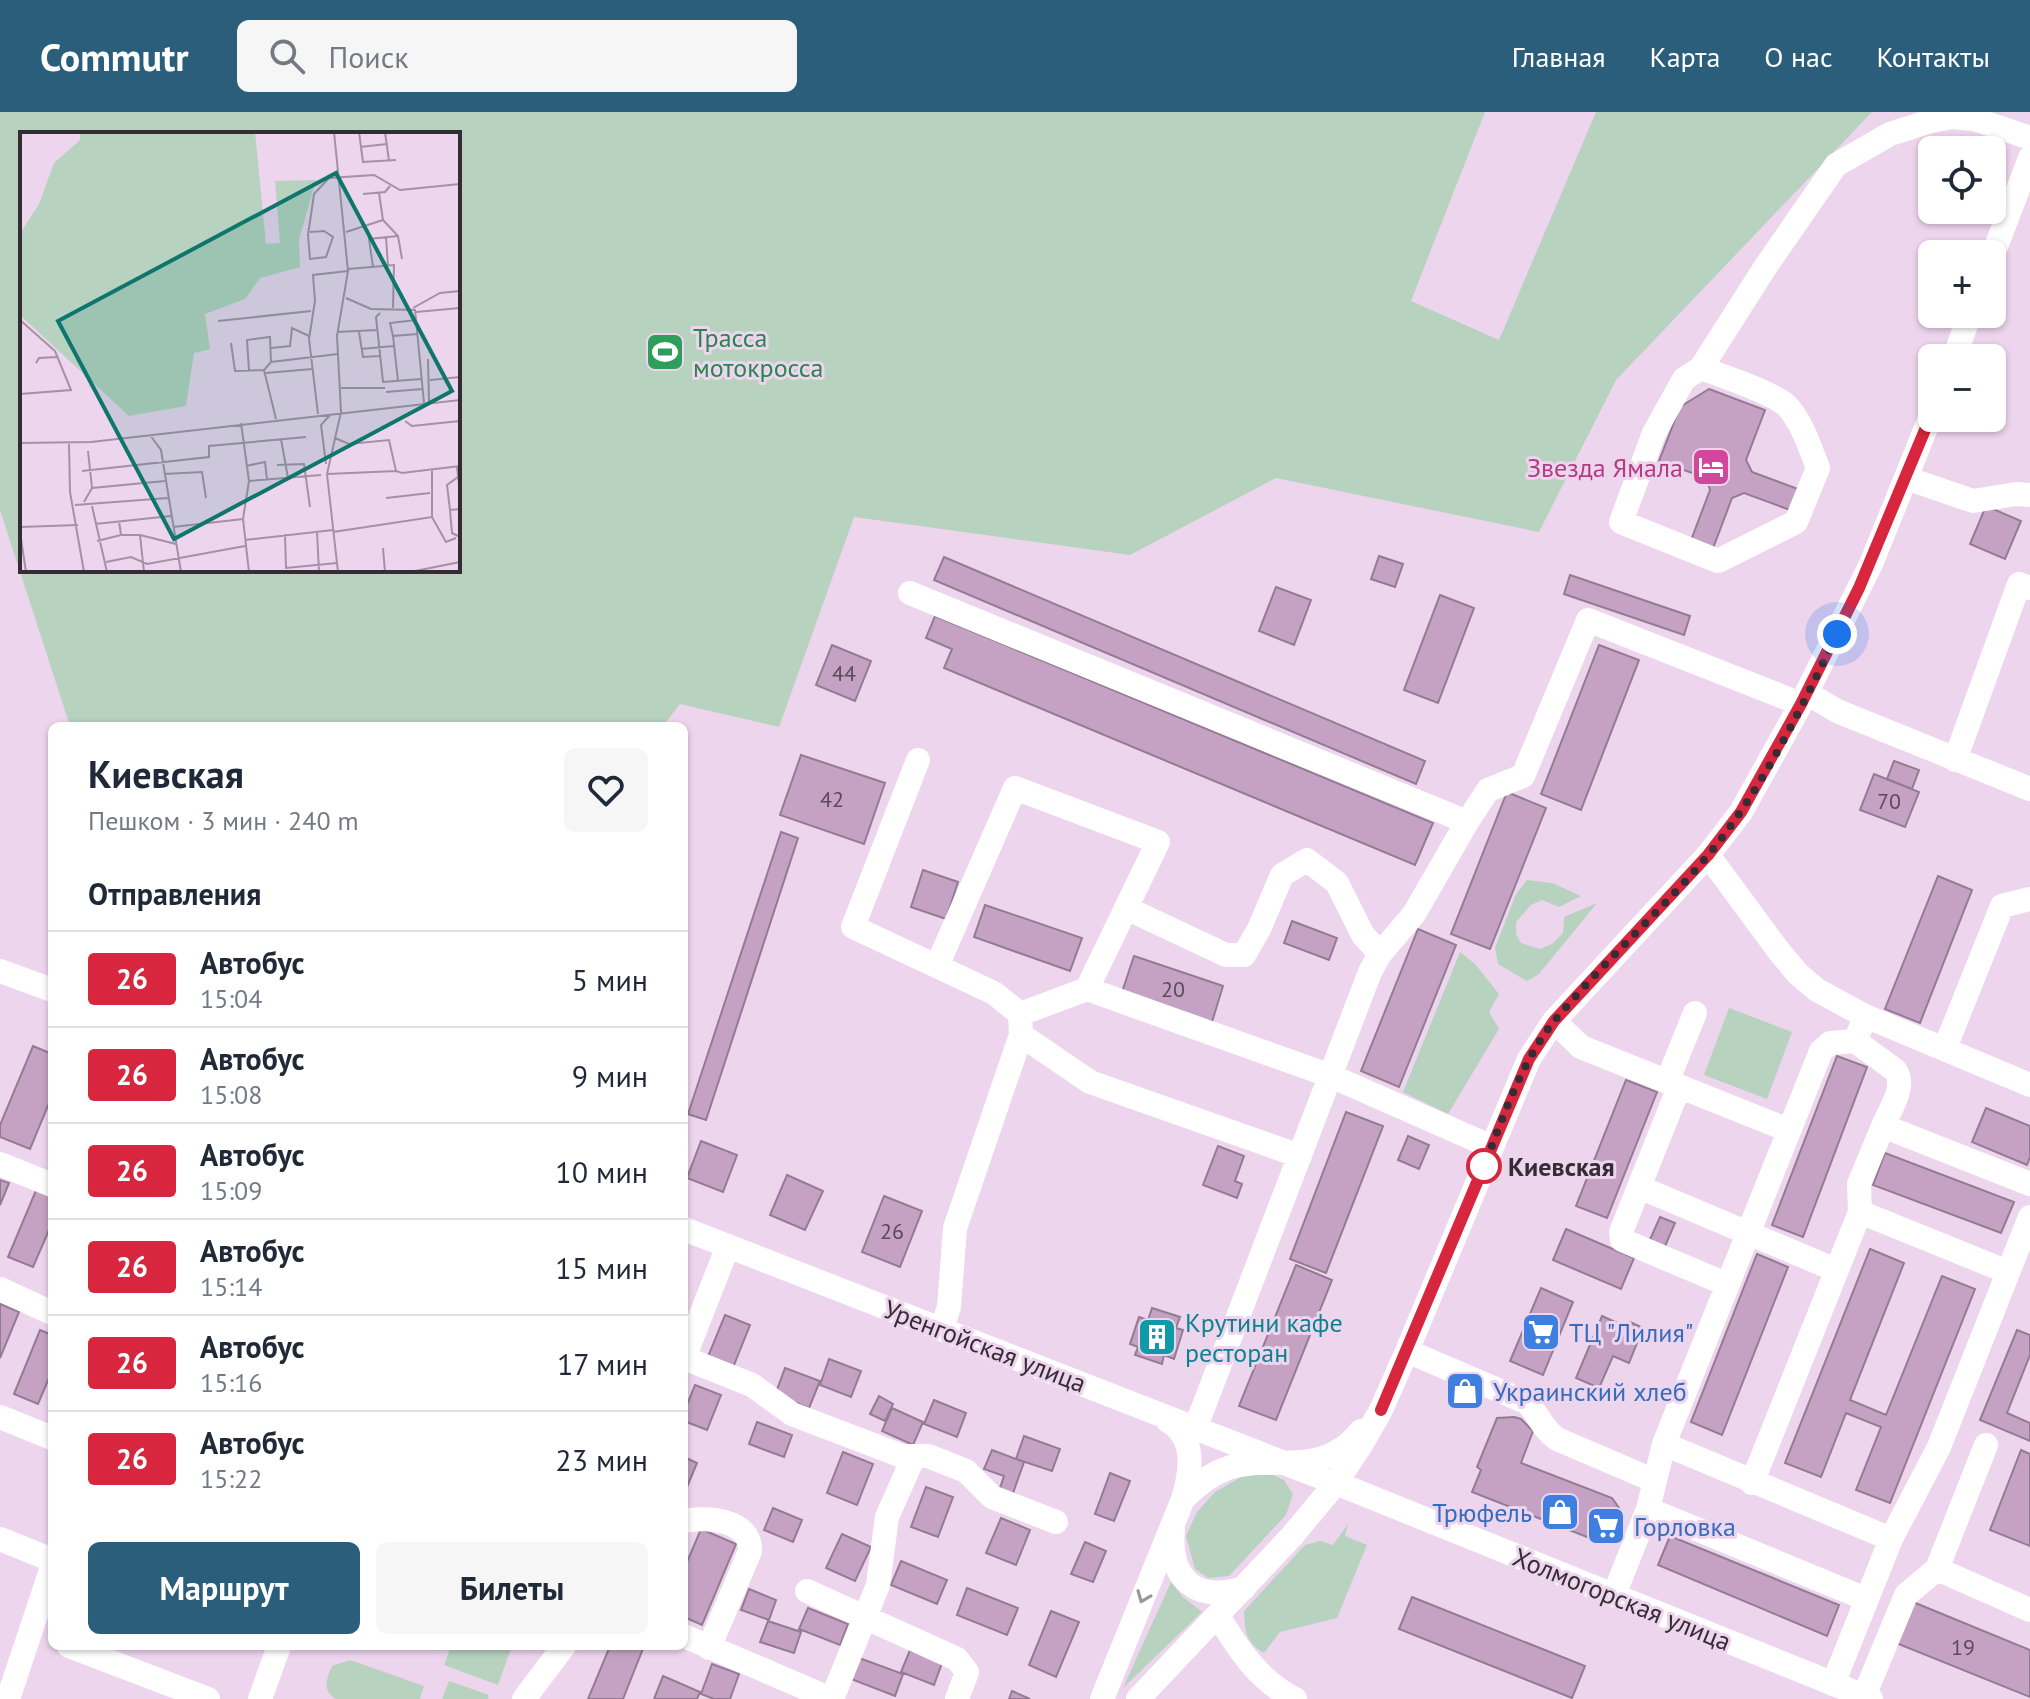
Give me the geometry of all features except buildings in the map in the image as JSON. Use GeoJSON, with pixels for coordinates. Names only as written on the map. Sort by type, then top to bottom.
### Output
{"type":"FeatureCollection","features":[{"type":"Feature","properties":{"kind":"street"},"geometry":{"type":"LineString","coordinates":[[1701,368],[1751,387],[1786,405],[1804,433],[1818,468],[1796,522],[1718,561],[1621,522],[1654,433],[1684,379],[1701,368],[1836,165],[1890,134],[1952,117],[1974,119],[2030,138]]}},
{"type":"Feature","properties":{"kind":"street"},"geometry":{"type":"LineString","coordinates":[[1999,240],[2030,158]]}},
{"type":"Feature","properties":{"kind":"street"},"geometry":{"type":"LineString","coordinates":[[1138,1699],[1292,1536],[1336,1483],[1381,1410],[1529,1059],[1554,1021],[1708,855],[1741,812],[1804,699],[1871,564],[1924,432]]}},
{"type":"Feature","properties":{"kind":"street"},"geometry":{"type":"LineString","coordinates":[[1906,478],[1973,501],[2016,494],[2030,495]]}},
{"type":"Feature","properties":{"kind":"street"},"geometry":{"type":"LineString","coordinates":[[1955,760],[2019,584],[2030,588]]}},
{"type":"Feature","properties":{"kind":"street"},"geometry":{"type":"LineString","coordinates":[[910,593],[1467,822]]}},
{"type":"Feature","properties":{"kind":"street"},"geometry":{"type":"LineString","coordinates":[[1195,1429],[1380,954],[1414,914],[1488,790],[1523,776],[1588,620],[1837,711],[2030,789]]}},
{"type":"Feature","properties":{"kind":"street"},"geometry":{"type":"LineString","coordinates":[[918,760],[853,927],[994,993],[1020,1025],[1090,1082],[1300,1156]]}},
{"type":"Feature","properties":{"kind":"street"},"geometry":{"type":"LineString","coordinates":[[937,966],[1015,788],[1158,842],[1087,989],[1020,1025],[955,1228],[949,1303],[942,1329]]}},
{"type":"Feature","properties":{"kind":"street"},"geometry":{"type":"LineString","coordinates":[[1708,855],[1798,974],[1817,990],[1865,1016],[2030,1085]]}},
{"type":"Feature","properties":{"kind":"street"},"geometry":{"type":"LineString","coordinates":[[1126,908],[1226,955],[1244,955],[1282,875],[1307,860],[1337,883],[1363,935],[1380,954]]}},
{"type":"Feature","properties":{"kind":"street"},"geometry":{"type":"LineString","coordinates":[[1945,1048],[2002,906],[2030,899]]}},
{"type":"Feature","properties":{"kind":"street"},"geometry":{"type":"LineString","coordinates":[[0,971],[48,989]]}},
{"type":"Feature","properties":{"kind":"street"},"geometry":{"type":"LineString","coordinates":[[1087,989],[1331,1076],[1492,1147]]}},
{"type":"Feature","properties":{"kind":"street"},"geometry":{"type":"LineString","coordinates":[[1695,1013],[1639,1187],[1621,1232],[1622,1240],[1726,1284]]}},
{"type":"Feature","properties":{"kind":"street"},"geometry":{"type":"LineString","coordinates":[[1855,1041],[1865,1016]]}},
{"type":"Feature","properties":{"kind":"street"},"geometry":{"type":"LineString","coordinates":[[1554,1021],[1581,1047],[1788,1130]]}},
{"type":"Feature","properties":{"kind":"street"},"geometry":{"type":"LineString","coordinates":[[1614,1595],[1648,1509],[1664,1444],[1824,1046],[1855,1041],[1895,1070],[1900,1076],[1900,1085],[1859,1184],[1860,1212],[1752,1483]]}},
{"type":"Feature","properties":{"kind":"street"},"geometry":{"type":"LineString","coordinates":[[1883,1126],[2030,1184]]}},
{"type":"Feature","properties":{"kind":"street"},"geometry":{"type":"LineString","coordinates":[[0,1164],[48,1183]]}},
{"type":"Feature","properties":{"kind":"street"},"geometry":{"type":"LineString","coordinates":[[1639,1187],[1836,1270]]}},
{"type":"Feature","properties":{"kind":"street"},"geometry":{"type":"LineString","coordinates":[[1860,1212],[2008,1272]]}},
{"type":"Feature","properties":{"kind":"street"},"geometry":{"type":"LineString","coordinates":[[1833,1684],[1891,1539],[1939,1447],[2030,1217]]}},
{"type":"Feature","properties":{"kind":"street","name":"Уренгойская улица"},"geometry":{"type":"LineString","coordinates":[[688,1231],[1285,1463]]}},
{"type":"Feature","properties":{"kind":"street"},"geometry":{"type":"LineString","coordinates":[[688,1348],[728,1246]]}},
{"type":"Feature","properties":{"kind":"street"},"geometry":{"type":"LineString","coordinates":[[0,1289],[48,1311]]}},
{"type":"Feature","properties":{"kind":"street"},"geometry":{"type":"LineString","coordinates":[[1407,1351],[1526,1402],[1536,1410],[1548,1433],[1557,1439],[1655,1481]]}},
{"type":"Feature","properties":{"kind":"street"},"geometry":{"type":"LineString","coordinates":[[688,1360],[752,1385],[792,1414],[902,1456],[928,1456],[966,1471],[992,1497],[1056,1522]]}},
{"type":"Feature","properties":{"kind":"street"},"geometry":{"type":"LineString","coordinates":[[1102,1699],[1180,1506],[1194,1488],[1223,1470],[1256,1463],[1310,1461],[1343,1449],[1381,1410]]}},
{"type":"Feature","properties":{"kind":"street"},"geometry":{"type":"LineString","coordinates":[[1152,1411],[1174,1424],[1186,1441],[1190,1469],[1173,1532],[1173,1547],[1180,1573],[1194,1588],[1215,1595],[1244,1588]]}},
{"type":"Feature","properties":{"kind":"street"},"geometry":{"type":"LineString","coordinates":[[0,1417],[48,1436]]}},
{"type":"Feature","properties":{"kind":"street"},"geometry":{"type":"LineString","coordinates":[[1664,1444],[1891,1539]]}},
{"type":"Feature","properties":{"kind":"street"},"geometry":{"type":"LineString","coordinates":[[1867,1698],[1906,1595],[1937,1569],[1986,1445]]}},
{"type":"Feature","properties":{"kind":"street"},"geometry":{"type":"LineString","coordinates":[[688,1638],[831,1699],[878,1585],[887,1517],[914,1456]]}},
{"type":"Feature","properties":{"kind":"street"},"geometry":{"type":"LineString","coordinates":[[1285,1463],[1298,1472],[1307,1496],[1292,1536]]}},
{"type":"Feature","properties":{"kind":"street","name":"Холмогорская улица"},"geometry":{"type":"LineString","coordinates":[[1285,1463],[1867,1698]]}},
{"type":"Feature","properties":{"kind":"street"},"geometry":{"type":"LineString","coordinates":[[1648,1509],[1866,1599]]}},
{"type":"Feature","properties":{"kind":"street"},"geometry":{"type":"LineString","coordinates":[[688,1521],[713,1518],[746,1532],[751,1541],[750,1551],[709,1648]]}},
{"type":"Feature","properties":{"kind":"street"},"geometry":{"type":"LineString","coordinates":[[0,1539],[48,1558]]}},
{"type":"Feature","properties":{"kind":"street"},"geometry":{"type":"LineString","coordinates":[[1937,1569],[2030,1610]]}},
{"type":"Feature","properties":{"kind":"street"},"geometry":{"type":"LineString","coordinates":[[807,1591],[957,1659],[967,1672],[957,1699]]}},
{"type":"Feature","properties":{"kind":"street"},"geometry":{"type":"LineString","coordinates":[[8,1699],[42,1636],[48,1595]]}},
{"type":"Feature","properties":{"kind":"street"},"geometry":{"type":"LineString","coordinates":[[1218,1616],[1256,1672],[1295,1699]]}},
{"type":"Feature","properties":{"kind":"street"},"geometry":{"type":"LineString","coordinates":[[79,1650],[208,1699]]}},
{"type":"Feature","properties":{"kind":"street"},"geometry":{"type":"LineString","coordinates":[[260,1699],[278,1650]]}},
{"type":"Feature","properties":{"kind":"street"},"geometry":{"type":"LineString","coordinates":[[524,1699],[561,1650]]}},
{"type":"Feature","properties":{"kind":"green space"},"geometry":{"type":"Polygon","coordinates":[[[0,112],[1485,112],[1411,301],[1499,340],[1596,112],[1872,112],[1616,380],[1539,532],[1276,478],[1130,555],[854,517],[779,727],[680,704],[666,722],[69,722],[20,572],[460,572],[460,132],[20,132],[20,572],[0,510],[0,112]]]}},
{"type":"Feature","properties":{"kind":"green space"},"geometry":{"type":"Polygon","coordinates":[[[1527,880],[1552,883],[1581,896],[1559,907],[1542,900],[1531,905],[1516,922],[1516,934],[1521,943],[1540,949],[1552,944],[1563,933],[1564,917],[1597,903],[1539,974],[1527,981],[1498,964],[1495,948],[1516,894],[1527,880]]]}},
{"type":"Feature","properties":{"kind":"green space"},"geometry":{"type":"Polygon","coordinates":[[[1460,952],[1475,964],[1499,994],[1489,1012],[1499,1029],[1448,1114],[1403,1092],[1460,952]]]}},
{"type":"Feature","properties":{"kind":"green space"},"geometry":{"type":"Polygon","coordinates":[[[1729,1008],[1792,1032],[1767,1099],[1704,1075],[1729,1008]]]}},
{"type":"Feature","properties":{"kind":"green space"},"geometry":{"type":"Polygon","coordinates":[[[1267,1472],[1284,1480],[1293,1494],[1286,1515],[1229,1576],[1208,1578],[1195,1569],[1186,1536],[1197,1512],[1215,1492],[1241,1477],[1267,1472]]]}},
{"type":"Feature","properties":{"kind":"green space"},"geometry":{"type":"Polygon","coordinates":[[[1348,1524],[1345,1536],[1367,1545],[1337,1618],[1280,1632],[1264,1653],[1258,1649],[1248,1636],[1244,1611],[1305,1545],[1320,1541],[1333,1545],[1348,1524]]]}},
{"type":"Feature","properties":{"kind":"green space"},"geometry":{"type":"Polygon","coordinates":[[[1171,1582],[1183,1597],[1202,1612],[1123,1688],[1171,1582]]]}},
{"type":"Feature","properties":{"kind":"green space"},"geometry":{"type":"Polygon","coordinates":[[[450,1650],[511,1650],[498,1685],[444,1665],[450,1650]]]}},
{"type":"Feature","properties":{"kind":"green space"},"geometry":{"type":"Polygon","coordinates":[[[350,1660],[424,1686],[420,1699],[336,1699],[327,1688],[328,1676],[332,1666],[350,1660]]]}},
{"type":"Feature","properties":{"kind":"green space"},"geometry":{"type":"Polygon","coordinates":[[[449,1681],[489,1695],[488,1699],[442,1699],[449,1681]]]}},
{"type":"Feature","properties":{"kind":"bus line","name":"26"},"geometry":{"type":"LineString","coordinates":[[1381,1410],[1529,1059],[1554,1021],[1708,855],[1741,812],[1801,704],[1871,564],[1924,432]]}},
{"type":"Feature","properties":{"kind":"place","name":"Трасса мотокросса"},"geometry":{"type":"Point","coordinates":[665,352]}},
{"type":"Feature","properties":{"kind":"place","name":"Звезда Ямала"},"geometry":{"type":"Point","coordinates":[1711,467]}},
{"type":"Feature","properties":{"kind":"place","name":"Киевская"},"geometry":{"type":"Point","coordinates":[1484,1166]}},
{"type":"Feature","properties":{"kind":"place","name":"ТЦ \"Лилия\""},"geometry":{"type":"Point","coordinates":[1541,1332]}},
{"type":"Feature","properties":{"kind":"place","name":"Крутини кафе ресторан"},"geometry":{"type":"Point","coordinates":[1157,1337]}},
{"type":"Feature","properties":{"kind":"place","name":"Украинский хлеб"},"geometry":{"type":"Point","coordinates":[1465,1391]}},
{"type":"Feature","properties":{"kind":"place","name":"Трюфель"},"geometry":{"type":"Point","coordinates":[1560,1512]}},
{"type":"Feature","properties":{"kind":"place","name":"Горловка"},"geometry":{"type":"Point","coordinates":[1606,1526]}},
{"type":"Feature","properties":{"kind":"route"},"geometry":{"type":"LineString","coordinates":[[1484,1166],[1480,1176],[1540,1040],[1603,966],[1708,855],[1741,812],[1837,634]]}}]}
